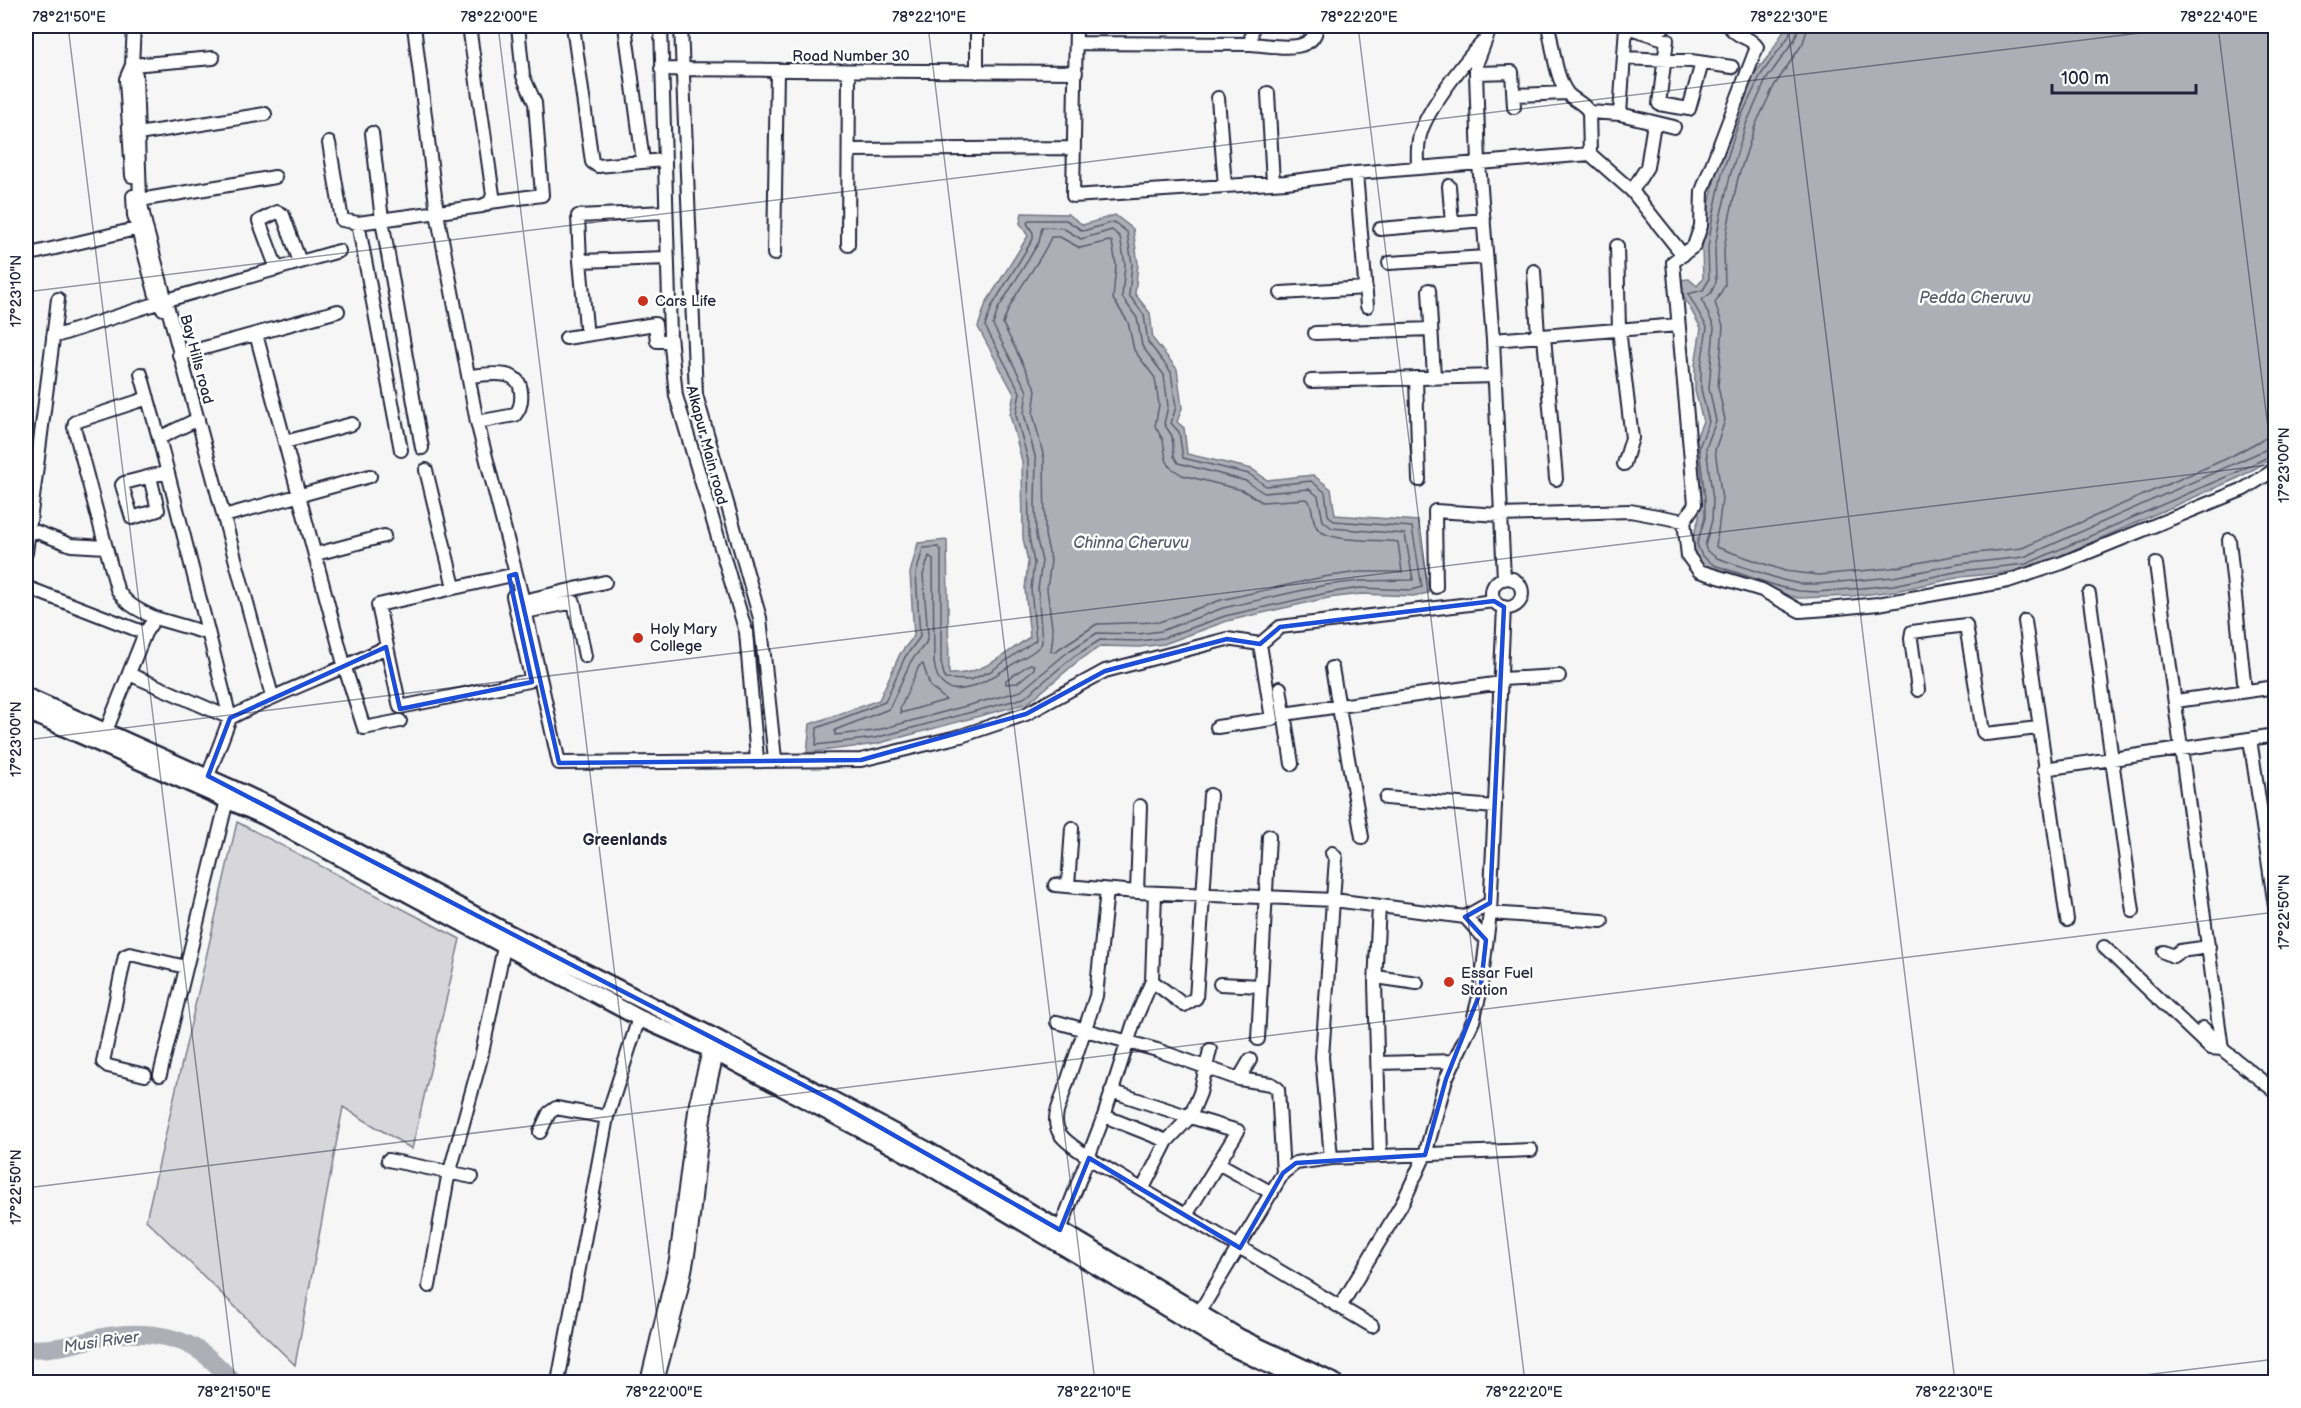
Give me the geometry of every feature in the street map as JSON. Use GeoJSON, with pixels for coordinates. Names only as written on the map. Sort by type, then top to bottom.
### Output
{"type":"FeatureCollection","features":[{"type":"Feature","properties":{"kind":"main road"},"geometry":{"type":"LineString","coordinates":[[26,696],[269,804],[509,933],[715,1045],[920,1161],[1233,1348],[1304,1383]]}},
{"type":"Feature","properties":{"kind":"main road"},"geometry":{"type":"LineString","coordinates":[[26,711],[263,816],[639,1018],[715,1045],[927,1150],[1239,1337],[1334,1383]]}},
{"type":"Feature","properties":{"kind":"street"},"geometry":{"type":"LineString","coordinates":[[134,26],[132,64],[126,80],[134,215],[142,228]]}},
{"type":"Feature","properties":{"kind":"street"},"geometry":{"type":"LineString","coordinates":[[414,26],[437,213],[477,422],[512,575],[531,678],[529,681],[404,709],[399,703],[378,604],[512,575]]}},
{"type":"Feature","properties":{"kind":"street"},"geometry":{"type":"LineString","coordinates":[[469,26],[493,195],[490,202]]}},
{"type":"Feature","properties":{"kind":"street"},"geometry":{"type":"LineString","coordinates":[[329,143],[339,214],[342,220],[358,223],[382,220],[542,195],[535,103],[523,76],[518,26]]}},
{"type":"Feature","properties":{"kind":"street"},"geometry":{"type":"LineString","coordinates":[[573,26],[592,162],[598,166],[664,160]]}},
{"type":"Feature","properties":{"kind":"street"},"geometry":{"type":"LineString","coordinates":[[625,26],[643,161]]}},
{"type":"Feature","properties":{"kind":"street","name":"Alkapur Main road"},"geometry":{"type":"LineString","coordinates":[[661,26],[670,341],[679,408],[746,632],[757,759]]}},
{"type":"Feature","properties":{"kind":"street","name":"Alkapur Main road"},"geometry":{"type":"LineString","coordinates":[[681,26],[698,402],[759,618],[775,759]]}},
{"type":"Feature","properties":{"kind":"street"},"geometry":{"type":"LineString","coordinates":[[977,26],[977,72]]}},
{"type":"Feature","properties":{"kind":"street"},"geometry":{"type":"LineString","coordinates":[[1076,26],[1073,196],[1273,183],[1356,173],[1590,154],[1632,191],[1683,255]]}},
{"type":"Feature","properties":{"kind":"street"},"geometry":{"type":"LineString","coordinates":[[1251,44],[1252,26]]}},
{"type":"Feature","properties":{"kind":"street"},"geometry":{"type":"LineString","coordinates":[[1076,43],[1251,44],[1299,47],[1316,35],[1317,26]]}},
{"type":"Feature","properties":{"kind":"street"},"geometry":{"type":"LineString","coordinates":[[1491,26],[1476,73],[1479,162],[1493,340],[1504,579]]}},
{"type":"Feature","properties":{"kind":"street"},"geometry":{"type":"LineString","coordinates":[[1548,26],[1560,75],[1567,93],[1586,106],[1589,112],[1590,154]]}},
{"type":"Feature","properties":{"kind":"street"},"geometry":{"type":"LineString","coordinates":[[1620,114],[1625,26],[1667,40],[1659,104],[1689,109],[1702,63]]}},
{"type":"Feature","properties":{"kind":"street"},"geometry":{"type":"LineString","coordinates":[[1653,35],[1665,26]]}},
{"type":"Feature","properties":{"kind":"street"},"geometry":{"type":"LineString","coordinates":[[1729,26],[1734,34],[1754,42],[1757,47],[1702,190],[1701,226],[1694,246],[1673,262],[1695,504],[1684,521],[1688,556],[1699,571],[1762,590],[1800,611],[1878,604],[2008,581],[2061,563],[2244,489],[2276,469]]}},
{"type":"Feature","properties":{"kind":"street"},"geometry":{"type":"LineString","coordinates":[[1418,168],[1419,139],[1426,119],[1467,59],[1486,38]]}},
{"type":"Feature","properties":{"kind":"street"},"geometry":{"type":"LineString","coordinates":[[132,64],[213,58]]}},
{"type":"Feature","properties":{"kind":"street"},"geometry":{"type":"LineString","coordinates":[[1624,58],[1732,67]]}},
{"type":"Feature","properties":{"kind":"street"},"geometry":{"type":"LineString","coordinates":[[132,64],[136,75],[142,228],[162,302]]}},
{"type":"Feature","properties":{"kind":"street","name":"Road Number 30"},"geometry":{"type":"LineString","coordinates":[[661,69],[1076,72]]}},
{"type":"Feature","properties":{"kind":"street"},"geometry":{"type":"LineString","coordinates":[[774,254],[777,70]]}},
{"type":"Feature","properties":{"kind":"street"},"geometry":{"type":"LineString","coordinates":[[848,245],[849,71]]}},
{"type":"Feature","properties":{"kind":"street"},"geometry":{"type":"LineString","coordinates":[[1476,73],[1512,72],[1514,101],[1567,93]]}},
{"type":"Feature","properties":{"kind":"street"},"geometry":{"type":"LineString","coordinates":[[1268,93],[1273,183]]}},
{"type":"Feature","properties":{"kind":"street"},"geometry":{"type":"LineString","coordinates":[[1218,98],[1225,186]]}},
{"type":"Feature","properties":{"kind":"street"},"geometry":{"type":"LineString","coordinates":[[1589,112],[1620,114],[1674,127]]}},
{"type":"Feature","properties":{"kind":"street"},"geometry":{"type":"LineString","coordinates":[[138,134],[265,114]]}},
{"type":"Feature","properties":{"kind":"street"},"geometry":{"type":"LineString","coordinates":[[1632,191],[1647,167],[1654,123]]}},
{"type":"Feature","properties":{"kind":"street"},"geometry":{"type":"LineString","coordinates":[[372,133],[382,220],[422,448]]}},
{"type":"Feature","properties":{"kind":"street"},"geometry":{"type":"LineString","coordinates":[[849,150],[1074,148]]}},
{"type":"Feature","properties":{"kind":"street"},"geometry":{"type":"LineString","coordinates":[[1356,173],[1367,306]]}},
{"type":"Feature","properties":{"kind":"street"},"geometry":{"type":"LineString","coordinates":[[140,200],[275,177]]}},
{"type":"Feature","properties":{"kind":"street"},"geometry":{"type":"LineString","coordinates":[[1449,186],[1452,223]]}},
{"type":"Feature","properties":{"kind":"street"},"geometry":{"type":"LineString","coordinates":[[277,269],[259,221],[277,212],[283,215],[300,262]]}},
{"type":"Feature","properties":{"kind":"street"},"geometry":{"type":"LineString","coordinates":[[585,327],[578,216],[666,212]]}},
{"type":"Feature","properties":{"kind":"street"},"geometry":{"type":"LineString","coordinates":[[1380,229],[1484,220]]}},
{"type":"Feature","properties":{"kind":"street"},"geometry":{"type":"LineString","coordinates":[[358,223],[401,450]]}},
{"type":"Feature","properties":{"kind":"street"},"geometry":{"type":"LineString","coordinates":[[26,255],[142,228]]}},
{"type":"Feature","properties":{"kind":"street"},"geometry":{"type":"LineString","coordinates":[[1617,246],[1619,329],[1632,438],[1624,464]]}},
{"type":"Feature","properties":{"kind":"street"},"geometry":{"type":"LineString","coordinates":[[53,338],[162,302],[339,251]]}},
{"type":"Feature","properties":{"kind":"street"},"geometry":{"type":"LineString","coordinates":[[1389,263],[1486,257]]}},
{"type":"Feature","properties":{"kind":"street"},"geometry":{"type":"LineString","coordinates":[[580,261],[667,258]]}},
{"type":"Feature","properties":{"kind":"street"},"geometry":{"type":"LineString","coordinates":[[1534,271],[1556,479]]}},
{"type":"Feature","properties":{"kind":"street"},"geometry":{"type":"LineString","coordinates":[[1281,293],[1366,288]]}},
{"type":"Feature","properties":{"kind":"street"},"geometry":{"type":"LineString","coordinates":[[1429,290],[1434,377]]}},
{"type":"Feature","properties":{"kind":"street"},"geometry":{"type":"LineString","coordinates":[[26,553],[58,299]]}},
{"type":"Feature","properties":{"kind":"street","name":"Bay Hills road"},"geometry":{"type":"LineString","coordinates":[[159,438],[198,419],[169,314],[162,302]]}},
{"type":"Feature","properties":{"kind":"street"},"geometry":{"type":"LineString","coordinates":[[179,355],[338,311]]}},
{"type":"Feature","properties":{"kind":"street"},"geometry":{"type":"LineString","coordinates":[[566,338],[655,324],[657,341],[670,341]]}},
{"type":"Feature","properties":{"kind":"street"},"geometry":{"type":"LineString","coordinates":[[1493,340],[1678,325]]}},
{"type":"Feature","properties":{"kind":"street"},"geometry":{"type":"LineString","coordinates":[[1315,333],[1431,330]]}},
{"type":"Feature","properties":{"kind":"street"},"geometry":{"type":"LineString","coordinates":[[256,334],[345,668],[364,729],[400,721]]}},
{"type":"Feature","properties":{"kind":"street"},"geometry":{"type":"LineString","coordinates":[[141,374],[230,718],[208,776]]}},
{"type":"Feature","properties":{"kind":"street"},"geometry":{"type":"LineString","coordinates":[[469,376],[508,375],[517,379],[521,387],[520,410],[515,415],[477,422]]}},
{"type":"Feature","properties":{"kind":"street"},"geometry":{"type":"LineString","coordinates":[[1311,381],[1494,376]]}},
{"type":"Feature","properties":{"kind":"street"},"geometry":{"type":"LineString","coordinates":[[1416,378],[1419,480]]}},
{"type":"Feature","properties":{"kind":"street"},"geometry":{"type":"LineString","coordinates":[[148,398],[75,422],[74,427],[122,598],[134,608],[155,618],[207,633]]}},
{"type":"Feature","properties":{"kind":"street"},"geometry":{"type":"LineString","coordinates":[[679,408],[698,402]]}},
{"type":"Feature","properties":{"kind":"street"},"geometry":{"type":"LineString","coordinates":[[198,419],[272,696]]}},
{"type":"Feature","properties":{"kind":"street"},"geometry":{"type":"LineString","coordinates":[[285,442],[352,424]]}},
{"type":"Feature","properties":{"kind":"street"},"geometry":{"type":"LineString","coordinates":[[426,470],[454,587]]}},
{"type":"Feature","properties":{"kind":"street"},"geometry":{"type":"LineString","coordinates":[[150,477],[167,472]]}},
{"type":"Feature","properties":{"kind":"street"},"geometry":{"type":"LineString","coordinates":[[225,516],[370,476]]}},
{"type":"Feature","properties":{"kind":"street"},"geometry":{"type":"LineString","coordinates":[[1436,587],[1435,511],[1500,515],[1630,511],[1684,521]]}},
{"type":"Feature","properties":{"kind":"street"},"geometry":{"type":"LineString","coordinates":[[29,529],[71,545],[106,547]]}},
{"type":"Feature","properties":{"kind":"street"},"geometry":{"type":"LineString","coordinates":[[316,554],[384,536]]}},
{"type":"Feature","properties":{"kind":"street"},"geometry":{"type":"LineString","coordinates":[[2229,540],[2245,691]]}},
{"type":"Feature","properties":{"kind":"street"},"geometry":{"type":"LineString","coordinates":[[2157,564],[2222,1049]]}},
{"type":"Feature","properties":{"kind":"street"},"geometry":{"type":"LineString","coordinates":[[512,575],[524,606],[559,763],[757,759],[836,761],[903,751],[1026,714],[1105,670],[1227,639],[1260,644],[1280,627],[1518,602],[1521,593],[1516,582],[1504,579]]}},
{"type":"Feature","properties":{"kind":"street"},"geometry":{"type":"LineString","coordinates":[[1340,1307],[1403,1202],[1425,1155],[1446,1079],[1478,1000],[1490,908],[1501,681],[1499,604],[1493,587],[1504,579]]}},
{"type":"Feature","properties":{"kind":"street"},"geometry":{"type":"LineString","coordinates":[[524,606],[605,582]]}},
{"type":"Feature","properties":{"kind":"street"},"geometry":{"type":"LineString","coordinates":[[26,587],[145,633]]}},
{"type":"Feature","properties":{"kind":"street"},"geometry":{"type":"LineString","coordinates":[[2089,594],[2133,911]]}},
{"type":"Feature","properties":{"kind":"street"},"geometry":{"type":"LineString","coordinates":[[524,606],[574,602],[585,656]]}},
{"type":"Feature","properties":{"kind":"street"},"geometry":{"type":"LineString","coordinates":[[106,731],[145,633],[155,618]]}},
{"type":"Feature","properties":{"kind":"street"},"geometry":{"type":"LineString","coordinates":[[2025,621],[2038,728],[2067,920]]}},
{"type":"Feature","properties":{"kind":"street"},"geometry":{"type":"LineString","coordinates":[[1918,690],[1912,632],[1966,625],[1983,732],[1986,735],[2038,728]]}},
{"type":"Feature","properties":{"kind":"street"},"geometry":{"type":"LineString","coordinates":[[1217,727],[1272,719],[1260,644]]}},
{"type":"Feature","properties":{"kind":"street"},"geometry":{"type":"LineString","coordinates":[[230,718],[272,696],[345,668],[386,647]]}},
{"type":"Feature","properties":{"kind":"street"},"geometry":{"type":"LineString","coordinates":[[1332,668],[1362,837]]}},
{"type":"Feature","properties":{"kind":"street"},"geometry":{"type":"LineString","coordinates":[[129,674],[230,718]]}},
{"type":"Feature","properties":{"kind":"street"},"geometry":{"type":"LineString","coordinates":[[1284,714],[1501,681],[1559,676]]}},
{"type":"Feature","properties":{"kind":"street"},"geometry":{"type":"LineString","coordinates":[[2176,701],[2276,687]]}},
{"type":"Feature","properties":{"kind":"street"},"geometry":{"type":"LineString","coordinates":[[1280,688],[1292,764]]}},
{"type":"Feature","properties":{"kind":"street"},"geometry":{"type":"LineString","coordinates":[[2044,769],[2276,735]]}},
{"type":"Feature","properties":{"kind":"street"},"geometry":{"type":"LineString","coordinates":[[2250,739],[2276,913]]}},
{"type":"Feature","properties":{"kind":"street"},"geometry":{"type":"LineString","coordinates":[[1152,981],[1184,1005],[1196,998],[1210,795]]}},
{"type":"Feature","properties":{"kind":"street"},"geometry":{"type":"LineString","coordinates":[[1386,798],[1495,807]]}},
{"type":"Feature","properties":{"kind":"street"},"geometry":{"type":"LineString","coordinates":[[160,1075],[227,800]]}},
{"type":"Feature","properties":{"kind":"street"},"geometry":{"type":"LineString","coordinates":[[1137,892],[1140,806]]}},
{"type":"Feature","properties":{"kind":"street"},"geometry":{"type":"LineString","coordinates":[[1068,886],[1071,828]]}},
{"type":"Feature","properties":{"kind":"street"},"geometry":{"type":"LineString","coordinates":[[1258,1039],[1269,836]]}},
{"type":"Feature","properties":{"kind":"street"},"geometry":{"type":"LineString","coordinates":[[1331,1158],[1322,1057],[1334,900],[1336,858],[1332,853]]}},
{"type":"Feature","properties":{"kind":"street"},"geometry":{"type":"LineString","coordinates":[[1055,885],[1137,892],[1334,900],[1465,917],[1490,908],[1602,921]]}},
{"type":"Feature","properties":{"kind":"street"},"geometry":{"type":"LineString","coordinates":[[1107,890],[1096,996],[1054,1124],[1057,1132],[1089,1158],[1372,1326]]}},
{"type":"Feature","properties":{"kind":"street"},"geometry":{"type":"LineString","coordinates":[[1060,1230],[1104,1116],[1127,1041],[1152,981],[1155,892]]}},
{"type":"Feature","properties":{"kind":"street"},"geometry":{"type":"LineString","coordinates":[[1379,906],[1376,977],[1380,1155]]}},
{"type":"Feature","properties":{"kind":"street"},"geometry":{"type":"LineString","coordinates":[[1465,917],[1486,940]]}},
{"type":"Feature","properties":{"kind":"street"},"geometry":{"type":"LineString","coordinates":[[429,1286],[450,1172],[481,1058],[504,947]]}},
{"type":"Feature","properties":{"kind":"street"},"geometry":{"type":"LineString","coordinates":[[2104,947],[2210,1048],[2222,1049]]}},
{"type":"Feature","properties":{"kind":"street"},"geometry":{"type":"LineString","coordinates":[[2164,952],[2173,956],[2180,951],[2209,947]]}},
{"type":"Feature","properties":{"kind":"street"},"geometry":{"type":"LineString","coordinates":[[145,1076],[108,1066],[103,1062],[125,956],[130,954],[186,968]]}},
{"type":"Feature","properties":{"kind":"street"},"geometry":{"type":"LineString","coordinates":[[1376,977],[1418,983]]}},
{"type":"Feature","properties":{"kind":"street"},"geometry":{"type":"LineString","coordinates":[[1220,984],[1261,986]]}},
{"type":"Feature","properties":{"kind":"street"},"geometry":{"type":"LineString","coordinates":[[558,1383],[607,1116],[639,1018]]}},
{"type":"Feature","properties":{"kind":"street"},"geometry":{"type":"LineString","coordinates":[[1057,1022],[1127,1041],[1239,1079],[1271,1084],[1278,1089],[1283,1173]]}},
{"type":"Feature","properties":{"kind":"street"},"geometry":{"type":"LineString","coordinates":[[2203,1028],[2222,1049],[2276,1092]]}},
{"type":"Feature","properties":{"kind":"street"},"geometry":{"type":"LineString","coordinates":[[647,1383],[657,1363],[682,1258],[700,1113],[715,1045]]}},
{"type":"Feature","properties":{"kind":"street"},"geometry":{"type":"LineString","coordinates":[[1143,1188],[1167,1141],[1190,1117],[1200,1093],[1210,1050]]}},
{"type":"Feature","properties":{"kind":"street"},"geometry":{"type":"LineString","coordinates":[[1239,1079],[1250,1060]]}},
{"type":"Feature","properties":{"kind":"street"},"geometry":{"type":"LineString","coordinates":[[1378,1063],[1455,1061]]}},
{"type":"Feature","properties":{"kind":"street"},"geometry":{"type":"LineString","coordinates":[[1111,1091],[1238,1131],[1186,1215]]}},
{"type":"Feature","properties":{"kind":"street"},"geometry":{"type":"LineString","coordinates":[[540,1132],[549,1113],[556,1108],[607,1116]]}},
{"type":"Feature","properties":{"kind":"street"},"geometry":{"type":"LineString","coordinates":[[1104,1116],[1167,1141]]}},
{"type":"Feature","properties":{"kind":"street"},"geometry":{"type":"LineString","coordinates":[[1200,1313],[1283,1173],[1296,1163],[1380,1155],[1531,1150]]}},
{"type":"Feature","properties":{"kind":"street"},"geometry":{"type":"LineString","coordinates":[[387,1160],[472,1177]]}},
{"type":"Feature","properties":{"kind":"street"},"geometry":{"type":"LineString","coordinates":[[1218,1163],[1272,1192]]}},
{"type":"Feature","properties":{"kind":"street"},"geometry":{"type":"LineString","coordinates":[[657,1363],[657,1383]]}},
{"type":"Feature","properties":{"kind":"highlighted area"},"geometry":{"type":"Polygon","coordinates":[[[516,574],[559,763],[861,760],[1026,714],[1105,671],[1227,639],[1260,644],[1280,627],[1494,601],[1504,607],[1490,903],[1465,917],[1486,940],[1480,993],[1446,1079],[1425,1155],[1296,1163],[1283,1173],[1240,1248],[1089,1158],[1060,1230],[834,1101],[208,776],[230,718],[386,647],[400,709],[532,682],[509,576],[516,574]]]}},
{"type":"Feature","properties":{"kind":"shaded area"},"geometry":{"type":"Polygon","coordinates":[[[237,822],[460,939],[412,1149],[343,1107],[295,1365],[146,1220],[237,822]]]}},
{"type":"Feature","properties":{"kind":"water","name":"Pedda Cheruvu"},"geometry":{"type":"Polygon","coordinates":[[[1786,26],[2275,26],[2275,457],[2238,478],[2028,570],[1961,577],[1895,591],[1852,596],[1798,598],[1711,570],[1697,561],[1692,553],[1691,543],[1699,518],[1693,446],[1703,421],[1695,391],[1695,365],[1701,328],[1680,290],[1680,280],[1689,279],[1697,286],[1703,279],[1702,248],[1706,220],[1716,172],[1733,120],[1755,73],[1771,53],[1786,26]]]}},
{"type":"Feature","properties":{"kind":"water","name":"Chinna Cheruvu"},"geometry":{"type":"Polygon","coordinates":[[[1022,213],[1068,214],[1083,225],[1115,215],[1133,229],[1138,264],[1135,294],[1150,313],[1153,339],[1177,369],[1182,408],[1177,422],[1184,428],[1187,454],[1252,469],[1267,480],[1313,475],[1331,489],[1335,515],[1418,521],[1429,593],[1413,596],[1361,594],[1328,598],[1227,621],[1164,644],[1139,647],[1101,646],[1077,662],[1028,703],[876,744],[807,753],[810,724],[879,700],[900,654],[914,636],[910,573],[918,543],[947,540],[949,674],[961,674],[982,668],[1030,637],[1025,589],[1028,562],[1023,538],[1022,461],[1010,415],[1014,394],[978,327],[986,303],[1028,236],[1020,223],[1022,213]]]}},
{"type":"Feature","properties":{"kind":"waterway","name":"Musi River"},"geometry":{"type":"LineString","coordinates":[[26,1348],[53,1348],[111,1335],[139,1334],[167,1337],[193,1347],[208,1357],[234,1382]]}},
{"type":"Feature","properties":{"kind":"place","name":"Cars Life"},"geometry":{"type":"Point","coordinates":[643,301]}},
{"type":"Feature","properties":{"kind":"place","name":"Holy Mary College"},"geometry":{"type":"Point","coordinates":[638,638]}},
{"type":"Feature","properties":{"kind":"place","name":"Essar Fuel Station"},"geometry":{"type":"Point","coordinates":[1449,982]}},
{"type":"Feature","properties":{"kind":"district","name":"Greenlands"},"geometry":{"type":"Point","coordinates":[625,839]}}]}
